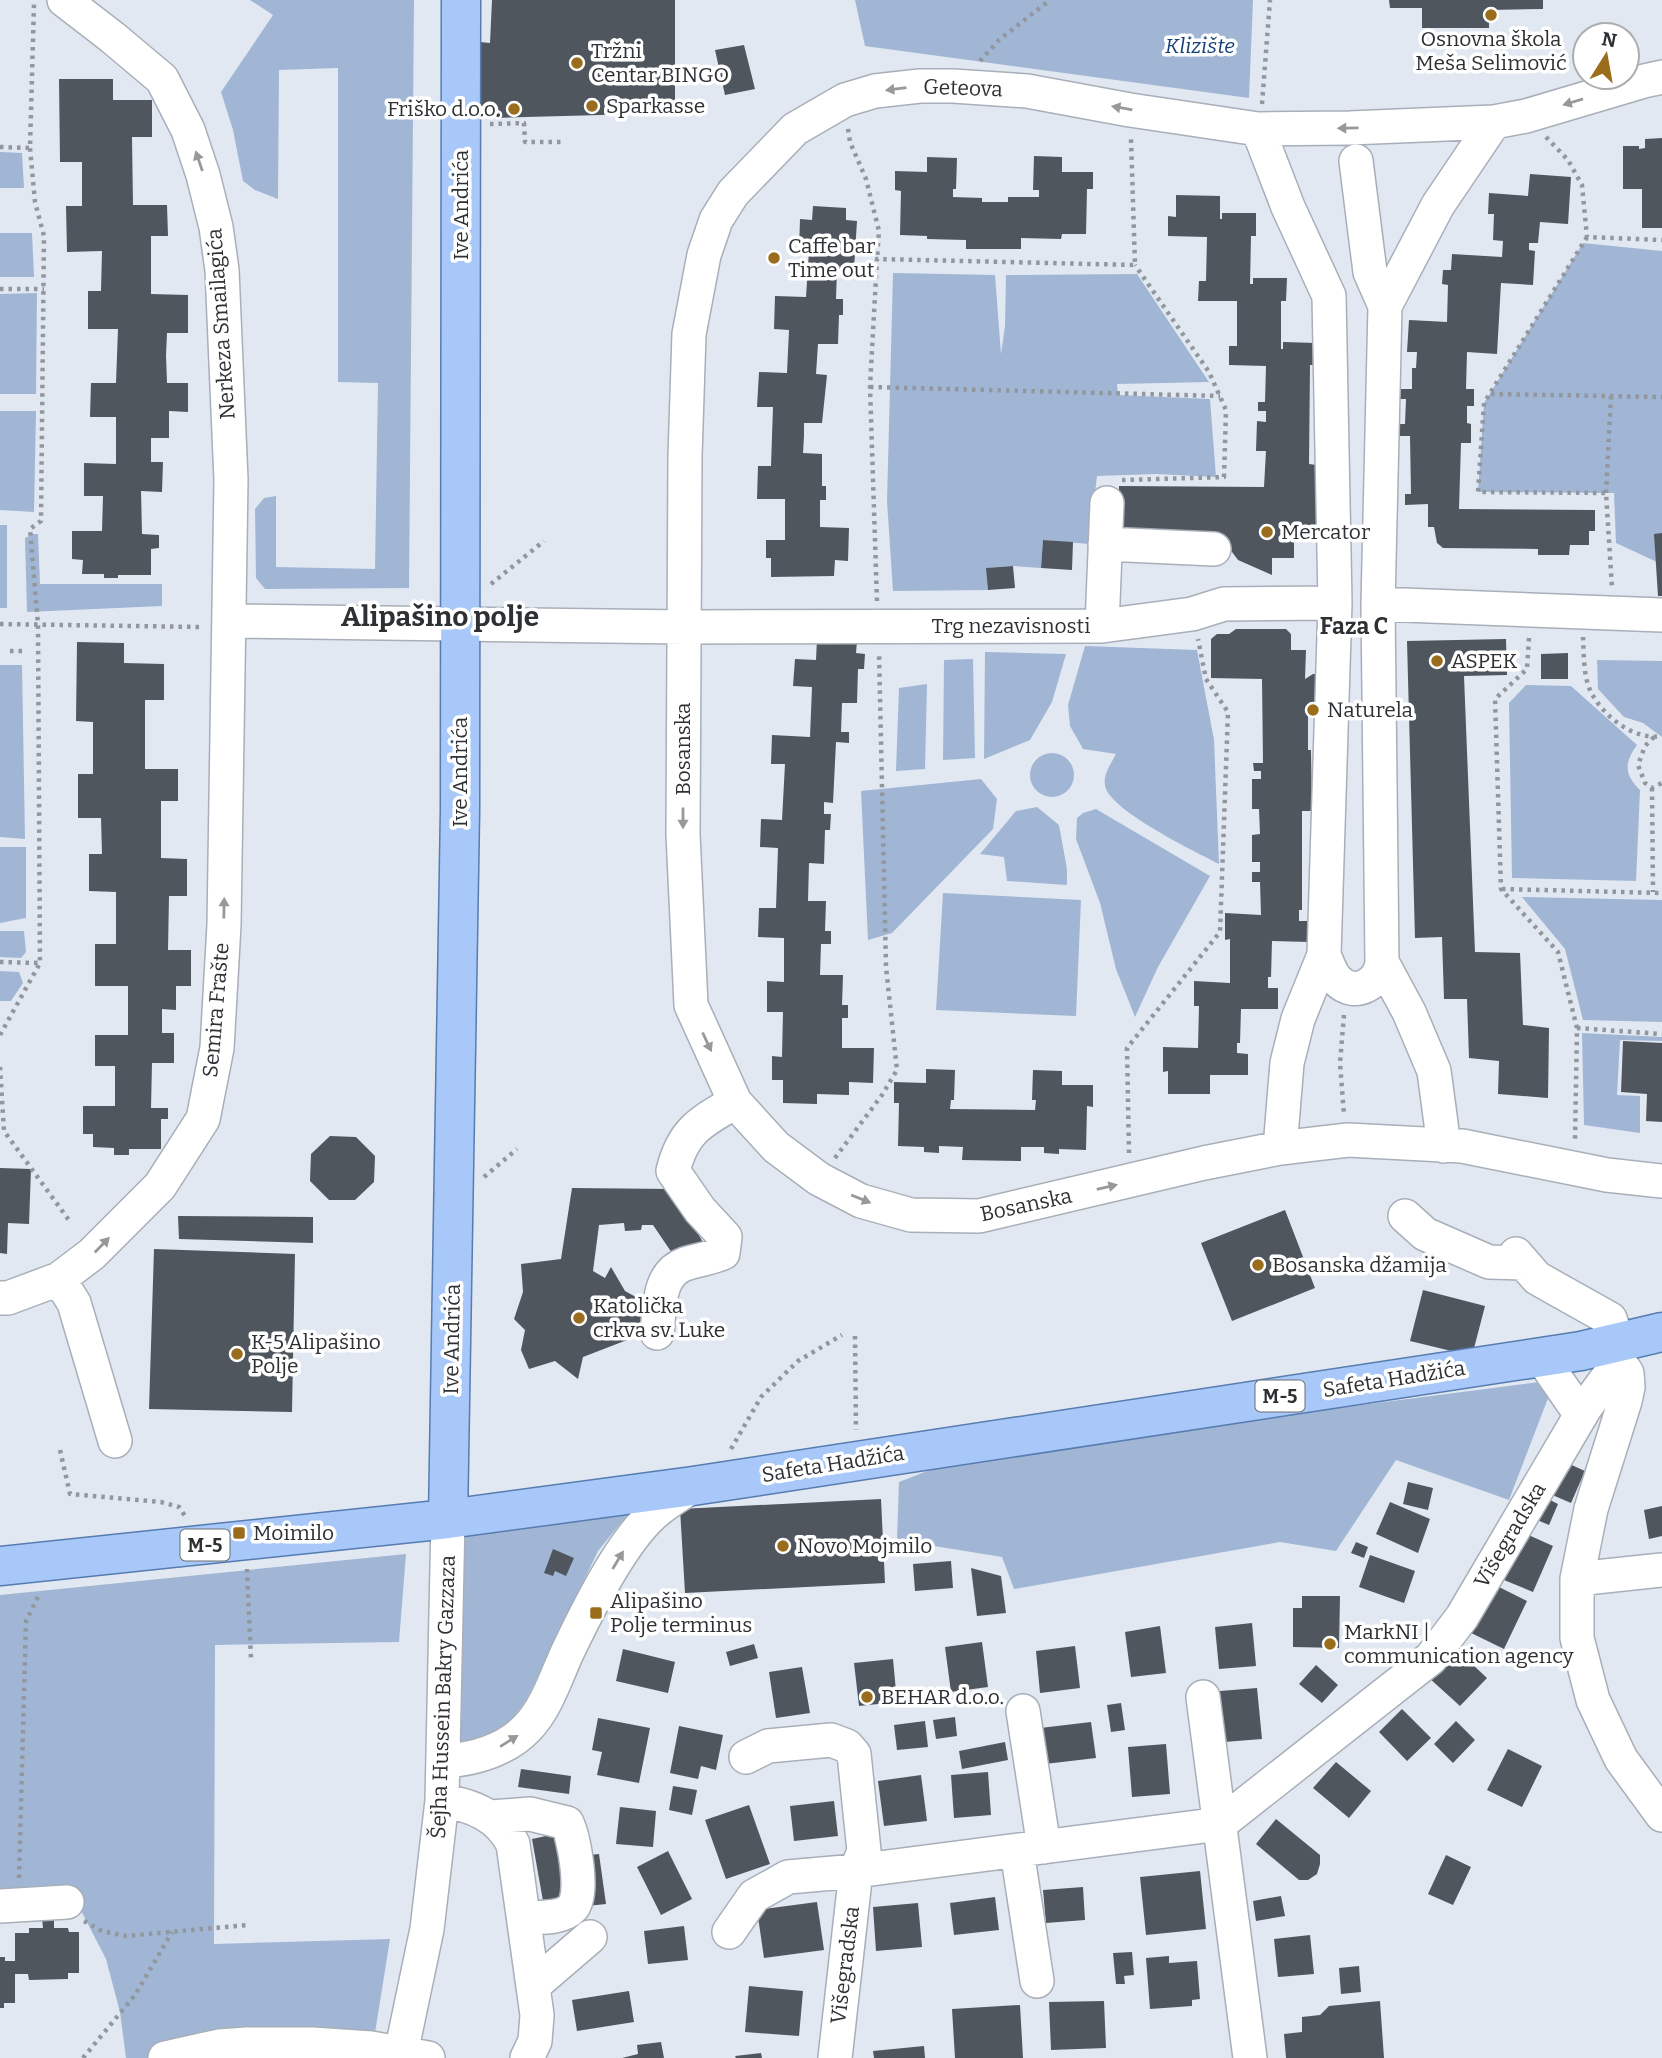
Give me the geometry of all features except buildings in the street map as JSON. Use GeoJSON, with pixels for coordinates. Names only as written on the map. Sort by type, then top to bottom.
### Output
{"type":"FeatureCollection","features":[{"type":"Feature","properties":{"kind":"main road","name":"Ive Andrića"},"geometry":{"type":"LineString","coordinates":[[448,1531],[460,811],[461,0]]}},
{"type":"Feature","properties":{"kind":"main road","name":"Safeta Hadžića"},"geometry":{"type":"LineString","coordinates":[[0,1566],[448,1531],[693,1486],[1581,1351],[1618,1352],[1662,1332]]}},
{"type":"Feature","properties":{"kind":"street","name":"Nerkeza Smailagića"},"geometry":{"type":"LineString","coordinates":[[64,0],[162,79],[188,130],[203,175],[216,226],[222,270],[231,481],[229,624]]}},
{"type":"Feature","properties":{"kind":"street","name":"Geteova"},"geometry":{"type":"LineString","coordinates":[[684,627],[689,334],[704,256],[716,220],[733,193],[795,129],[845,100],[875,91],[920,86],[953,86],[1027,91],[1258,129],[1350,128],[1494,122],[1526,116],[1662,78]]}},
{"type":"Feature","properties":{"kind":"street"},"geometry":{"type":"LineString","coordinates":[[1385,306],[1438,205],[1494,122]]}},
{"type":"Feature","properties":{"kind":"street"},"geometry":{"type":"LineString","coordinates":[[1258,129],[1288,207],[1329,296],[1335,603],[1324,955],[1298,1019],[1287,1063],[1280,1148]]}},
{"type":"Feature","properties":{"kind":"street"},"geometry":{"type":"LineString","coordinates":[[1324,955],[1336,979],[1347,986],[1361,988],[1370,985],[1381,971],[1378,604],[1385,306],[1370,272],[1356,161]]}},
{"type":"Feature","properties":{"kind":"street"},"geometry":{"type":"LineString","coordinates":[[1102,626],[1107,503]]}},
{"type":"Feature","properties":{"kind":"street"},"geometry":{"type":"LineString","coordinates":[[1105,544],[1214,549]]}},
{"type":"Feature","properties":{"kind":"street","name":"Trg nezavisnosti"},"geometry":{"type":"LineString","coordinates":[[229,624],[1102,626],[1192,614],[1224,604],[1335,603]]}},
{"type":"Feature","properties":{"kind":"street"},"geometry":{"type":"LineString","coordinates":[[1378,604],[1662,615]]}},
{"type":"Feature","properties":{"kind":"street","name":"Semira Frašte"},"geometry":{"type":"LineString","coordinates":[[0,1298],[8,1298],[59,1279],[92,1254],[160,1186],[203,1119],[217,1048],[224,925],[229,624]]}},
{"type":"Feature","properties":{"kind":"street","name":"Bosanska"},"geometry":{"type":"LineString","coordinates":[[684,627],[683,834],[691,1005],[734,1102],[776,1147],[818,1179],[861,1201],[911,1215],[979,1216],[1204,1163],[1280,1148],[1348,1140],[1462,1146],[1607,1175],[1662,1181]]}},
{"type":"Feature","properties":{"kind":"street"},"geometry":{"type":"LineString","coordinates":[[1382,962],[1409,1012],[1434,1071],[1444,1146]]}},
{"type":"Feature","properties":{"kind":"street"},"geometry":{"type":"LineString","coordinates":[[657,1333],[661,1296],[666,1279],[683,1265],[707,1260],[723,1253],[725,1237],[700,1210],[673,1171],[677,1152],[697,1124],[734,1102]]}},
{"type":"Feature","properties":{"kind":"street"},"geometry":{"type":"LineString","coordinates":[[1405,1216],[1425,1234],[1489,1262],[1520,1258],[1538,1278],[1610,1319],[1618,1352],[1627,1373],[1628,1387],[1591,1509],[1577,1579],[1577,1638],[1593,1700],[1621,1759],[1662,1815]]}},
{"type":"Feature","properties":{"kind":"street"},"geometry":{"type":"LineString","coordinates":[[59,1279],[74,1303],[115,1441]]}},
{"type":"Feature","properties":{"kind":"street","name":"Višegradska"},"geometry":{"type":"LineString","coordinates":[[1220,1824],[1431,1658],[1462,1617],[1618,1352]]}},
{"type":"Feature","properties":{"kind":"street"},"geometry":{"type":"LineString","coordinates":[[1541,1357],[1581,1415]]}},
{"type":"Feature","properties":{"kind":"street"},"geometry":{"type":"LineString","coordinates":[[445,1761],[465,1760],[486,1753],[508,1743],[528,1728],[540,1711],[583,1619],[626,1548],[649,1518],[693,1486]]}},
{"type":"Feature","properties":{"kind":"street","name":"Šejha Hussein Bakry Gazzaza"},"geometry":{"type":"LineString","coordinates":[[410,2056],[445,1761],[448,1531]]}},
{"type":"Feature","properties":{"kind":"street"},"geometry":{"type":"LineString","coordinates":[[1577,1579],[1662,1570]]}},
{"type":"Feature","properties":{"kind":"street"},"geometry":{"type":"LineString","coordinates":[[1203,1697],[1250,2058]]}},
{"type":"Feature","properties":{"kind":"street"},"geometry":{"type":"LineString","coordinates":[[1023,1711],[1037,1981]]}},
{"type":"Feature","properties":{"kind":"street","name":"Višegradska"},"geometry":{"type":"LineString","coordinates":[[746,1757],[768,1746],[831,1741],[847,1746],[854,1754],[864,1852],[856,1871],[835,2058]]}},
{"type":"Feature","properties":{"kind":"street"},"geometry":{"type":"LineString","coordinates":[[442,1801],[467,1804],[491,1817],[506,1830],[513,1844],[537,2028],[531,2054],[527,2058]]}},
{"type":"Feature","properties":{"kind":"street"},"geometry":{"type":"LineString","coordinates":[[491,1817],[530,1814],[567,1823],[571,1832],[578,1876],[578,1900],[571,1910],[555,1916],[524,1918]]}},
{"type":"Feature","properties":{"kind":"street"},"geometry":{"type":"LineString","coordinates":[[729,1932],[754,1896],[788,1877],[856,1871],[1220,1824]]}},
{"type":"Feature","properties":{"kind":"street"},"geometry":{"type":"LineString","coordinates":[[9,1905],[66,1902]]}},
{"type":"Feature","properties":{"kind":"street"},"geometry":{"type":"LineString","coordinates":[[533,1986],[590,1937]]}},
{"type":"Feature","properties":{"kind":"street"},"geometry":{"type":"LineString","coordinates":[[165,2058],[247,2043],[312,2044],[410,2056]]}},
{"type":"Feature","properties":{"kind":"path"},"geometry":{"type":"LineString","coordinates":[[0,1035],[40,963],[38,625],[30,529],[41,521],[44,236],[35,201],[30,148],[34,0]]}},
{"type":"Feature","properties":{"kind":"path"},"geometry":{"type":"LineString","coordinates":[[972,69],[999,40],[1050,0]]}},
{"type":"Feature","properties":{"kind":"path"},"geometry":{"type":"LineString","coordinates":[[1258,129],[1270,0]]}},
{"type":"Feature","properties":{"kind":"path"},"geometry":{"type":"LineString","coordinates":[[818,1179],[897,1070],[886,967],[870,387],[879,232],[866,179],[850,142],[845,100]]}},
{"type":"Feature","properties":{"kind":"path"},"geometry":{"type":"LineString","coordinates":[[1107,503],[1106,481],[1224,477],[1226,410],[1209,372],[1135,265],[1130,110]]}},
{"type":"Feature","properties":{"kind":"path"},"geometry":{"type":"LineString","coordinates":[[1526,116],[1568,160],[1582,185],[1587,237],[1484,403],[1478,492],[1606,493]]}},
{"type":"Feature","properties":{"kind":"path"},"geometry":{"type":"LineString","coordinates":[[483,125],[524,123],[525,142],[562,142]]}},
{"type":"Feature","properties":{"kind":"path"},"geometry":{"type":"LineString","coordinates":[[0,147],[30,148]]}},
{"type":"Feature","properties":{"kind":"path"},"geometry":{"type":"LineString","coordinates":[[1587,237],[1662,240]]}},
{"type":"Feature","properties":{"kind":"path"},"geometry":{"type":"LineString","coordinates":[[877,259],[1135,265]]}},
{"type":"Feature","properties":{"kind":"path"},"geometry":{"type":"LineString","coordinates":[[0,289],[44,289]]}},
{"type":"Feature","properties":{"kind":"path"},"geometry":{"type":"LineString","coordinates":[[870,387],[1220,396]]}},
{"type":"Feature","properties":{"kind":"path"},"geometry":{"type":"LineString","coordinates":[[1490,394],[1662,397]]}},
{"type":"Feature","properties":{"kind":"path"},"geometry":{"type":"LineString","coordinates":[[1611,396],[1597,612],[1585,672],[1591,692],[1606,713],[1625,729],[1658,737],[1662,743]]}},
{"type":"Feature","properties":{"kind":"path"},"geometry":{"type":"LineString","coordinates":[[485,589],[544,541]]}},
{"type":"Feature","properties":{"kind":"path"},"geometry":{"type":"LineString","coordinates":[[1531,609],[1527,670],[1495,699],[1501,889],[1559,952],[1577,1028],[1575,1169]]}},
{"type":"Feature","properties":{"kind":"path"},"geometry":{"type":"LineString","coordinates":[[1130,1182],[1128,1048],[1220,932],[1228,712],[1206,680],[1192,614]]}},
{"type":"Feature","properties":{"kind":"path"},"geometry":{"type":"LineString","coordinates":[[0,624],[229,624]]}},
{"type":"Feature","properties":{"kind":"path"},"geometry":{"type":"LineString","coordinates":[[10,651],[22,651]]}},
{"type":"Feature","properties":{"kind":"path"},"geometry":{"type":"LineString","coordinates":[[1652,788],[1645,783],[1638,765],[1645,746],[1658,737]]}},
{"type":"Feature","properties":{"kind":"path"},"geometry":{"type":"LineString","coordinates":[[1652,788],[1662,783]]}},
{"type":"Feature","properties":{"kind":"path"},"geometry":{"type":"LineString","coordinates":[[1652,788],[1653,892]]}},
{"type":"Feature","properties":{"kind":"path"},"geometry":{"type":"LineString","coordinates":[[1501,889],[1662,892]]}},
{"type":"Feature","properties":{"kind":"path"},"geometry":{"type":"LineString","coordinates":[[0,962],[40,963]]}},
{"type":"Feature","properties":{"kind":"path"},"geometry":{"type":"LineString","coordinates":[[1343,1105],[1340,1063],[1347,986]]}},
{"type":"Feature","properties":{"kind":"path"},"geometry":{"type":"LineString","coordinates":[[1577,1028],[1662,1034]]}},
{"type":"Feature","properties":{"kind":"path"},"geometry":{"type":"LineString","coordinates":[[0,1067],[4,1131],[71,1223]]}},
{"type":"Feature","properties":{"kind":"path"},"geometry":{"type":"LineString","coordinates":[[476,1184],[517,1149]]}},
{"type":"Feature","properties":{"kind":"path"},"geometry":{"type":"LineString","coordinates":[[730,1450],[761,1397],[799,1361],[842,1335]]}},
{"type":"Feature","properties":{"kind":"path"},"geometry":{"type":"LineString","coordinates":[[855,1336],[856,1434]]}},
{"type":"Feature","properties":{"kind":"path"},"geometry":{"type":"LineString","coordinates":[[60,1450],[70,1494],[161,1502],[179,1507],[188,1520]]}},
{"type":"Feature","properties":{"kind":"path"},"geometry":{"type":"LineString","coordinates":[[247,1561],[251,1659]]}},
{"type":"Feature","properties":{"kind":"path"},"geometry":{"type":"LineString","coordinates":[[9,1905],[26,1621],[41,1590]]}},
{"type":"Feature","properties":{"kind":"path"},"geometry":{"type":"LineString","coordinates":[[66,1902],[82,1920],[102,1931],[126,1936],[247,1925]]}},
{"type":"Feature","properties":{"kind":"path"},"geometry":{"type":"LineString","coordinates":[[83,2058],[135,1995],[172,1932]]}},
{"type":"Feature","properties":{"kind":"green space"},"geometry":{"type":"Polygon","coordinates":[[[250,0],[414,0],[409,588],[265,589],[256,578],[255,509],[264,498],[276,496],[276,567],[375,569],[378,383],[338,382],[338,68],[279,70],[278,199],[255,190],[243,181],[233,130],[221,92],[273,15],[250,0]]]}},
{"type":"Feature","properties":{"kind":"green space","name":"Klizište"},"geometry":{"type":"Polygon","coordinates":[[[855,0],[1253,0],[1249,98],[865,46],[855,0]]]}},
{"type":"Feature","properties":{"kind":"green space"},"geometry":{"type":"Polygon","coordinates":[[[0,152],[22,153],[24,188],[0,188],[0,152]]]}},
{"type":"Feature","properties":{"kind":"green space"},"geometry":{"type":"Polygon","coordinates":[[[0,233],[32,233],[34,277],[0,277],[0,233]]]}},
{"type":"Feature","properties":{"kind":"green space"},"geometry":{"type":"Polygon","coordinates":[[[1583,243],[1662,251],[1662,533],[1657,562],[1616,543],[1614,493],[1478,492],[1484,403],[1583,243]]]}},
{"type":"Feature","properties":{"kind":"green space"},"geometry":{"type":"Polygon","coordinates":[[[893,273],[995,275],[1001,354],[1005,326],[1006,275],[1137,274],[1209,382],[1117,384],[1118,395],[1210,399],[1216,477],[1156,474],[1097,476],[1089,544],[1043,540],[1041,568],[987,568],[988,590],[893,591],[887,501],[893,273]]]}},
{"type":"Feature","properties":{"kind":"green space"},"geometry":{"type":"Polygon","coordinates":[[[37,293],[36,394],[0,394],[0,294],[37,293]]]}},
{"type":"Feature","properties":{"kind":"green space"},"geometry":{"type":"Polygon","coordinates":[[[0,411],[36,411],[34,512],[0,510],[0,411]]]}},
{"type":"Feature","properties":{"kind":"green space"},"geometry":{"type":"Polygon","coordinates":[[[0,525],[7,525],[7,608],[0,608],[0,525]]]}},
{"type":"Feature","properties":{"kind":"green space"},"geometry":{"type":"Polygon","coordinates":[[[38,534],[40,584],[162,584],[162,606],[27,612],[25,538],[38,534]]]}},
{"type":"Feature","properties":{"kind":"green space"},"geometry":{"type":"Polygon","coordinates":[[[1085,646],[1197,650],[1214,740],[1219,864],[1140,820],[1113,799],[1106,789],[1106,775],[1116,754],[1083,749],[1070,726],[1068,705],[1085,646]]]}},
{"type":"Feature","properties":{"kind":"green space"},"geometry":{"type":"Polygon","coordinates":[[[985,652],[1066,654],[1052,702],[1030,740],[984,759],[985,652]]]}},
{"type":"Feature","properties":{"kind":"green space"},"geometry":{"type":"Polygon","coordinates":[[[973,659],[975,758],[943,760],[944,660],[973,659]]]}},
{"type":"Feature","properties":{"kind":"green space"},"geometry":{"type":"Polygon","coordinates":[[[1597,660],[1662,661],[1662,737],[1643,723],[1624,717],[1598,689],[1597,660]]]}},
{"type":"Feature","properties":{"kind":"green space"},"geometry":{"type":"Polygon","coordinates":[[[0,665],[22,665],[25,839],[0,837],[0,665]]]}},
{"type":"Feature","properties":{"kind":"green space"},"geometry":{"type":"Polygon","coordinates":[[[927,684],[925,769],[896,771],[899,688],[927,684]]]}},
{"type":"Feature","properties":{"kind":"green space"},"geometry":{"type":"Polygon","coordinates":[[[1526,685],[1571,686],[1637,745],[1628,763],[1631,779],[1640,790],[1636,881],[1512,878],[1509,703],[1526,685]]]}},
{"type":"Feature","properties":{"kind":"green space"},"geometry":{"type":"Polygon","coordinates":[[[1052,753],[1061,754],[1068,759],[1073,766],[1073,784],[1068,791],[1061,796],[1052,797],[1043,796],[1036,791],[1031,784],[1030,775],[1031,766],[1036,759],[1043,754],[1052,753]]]}},
{"type":"Feature","properties":{"kind":"green space"},"geometry":{"type":"Polygon","coordinates":[[[981,779],[997,799],[993,829],[892,933],[868,940],[861,791],[981,779]]]}},
{"type":"Feature","properties":{"kind":"green space"},"geometry":{"type":"Polygon","coordinates":[[[1037,807],[1059,825],[1067,869],[1067,885],[1007,881],[1004,857],[980,854],[1016,811],[1037,807]]]}},
{"type":"Feature","properties":{"kind":"green space"},"geometry":{"type":"Polygon","coordinates":[[[1096,809],[1210,876],[1158,967],[1135,1017],[1116,969],[1100,903],[1076,839],[1077,818],[1096,809]]]}},
{"type":"Feature","properties":{"kind":"green space"},"geometry":{"type":"Polygon","coordinates":[[[0,847],[26,847],[26,918],[0,923],[0,847]]]}},
{"type":"Feature","properties":{"kind":"green space"},"geometry":{"type":"Polygon","coordinates":[[[943,893],[1081,900],[1076,1016],[936,1010],[943,893]]]}},
{"type":"Feature","properties":{"kind":"green space"},"geometry":{"type":"Polygon","coordinates":[[[1522,897],[1662,900],[1662,1022],[1583,1020],[1565,949],[1522,897]]]}},
{"type":"Feature","properties":{"kind":"green space"},"geometry":{"type":"Polygon","coordinates":[[[0,931],[24,931],[26,952],[21,958],[0,957],[0,931]]]}},
{"type":"Feature","properties":{"kind":"green space"},"geometry":{"type":"Polygon","coordinates":[[[0,971],[19,972],[23,983],[11,1001],[0,1001],[0,971]]]}},
{"type":"Feature","properties":{"kind":"green space"},"geometry":{"type":"Polygon","coordinates":[[[1582,1033],[1662,1037],[1662,1041],[1620,1040],[1617,1095],[1640,1096],[1640,1133],[1584,1125],[1582,1033]]]}},
{"type":"Feature","properties":{"kind":"green space"},"geometry":{"type":"Polygon","coordinates":[[[1555,1380],[1509,1500],[1396,1460],[1336,1551],[1280,1542],[1014,1589],[1002,1557],[897,1540],[899,1482],[966,1456],[1555,1380]]]}},
{"type":"Feature","properties":{"kind":"green space"},"geometry":{"type":"Polygon","coordinates":[[[632,1509],[598,1551],[527,1699],[505,1729],[453,1746],[460,1530],[632,1509]]]}},
{"type":"Feature","properties":{"kind":"green space"},"geometry":{"type":"Polygon","coordinates":[[[406,1554],[399,1642],[215,1645],[214,1944],[390,1939],[371,2058],[126,2058],[120,2012],[106,1959],[73,1895],[0,1898],[0,1595],[406,1554]]]}},
{"type":"Feature","properties":{"kind":"place","name":"Osnovna škola Meša Selimović"},"geometry":{"type":"Point","coordinates":[1491,15]}},
{"type":"Feature","properties":{"kind":"place","name":"Tržni Centar BINGO"},"geometry":{"type":"Point","coordinates":[577,63]}},
{"type":"Feature","properties":{"kind":"place","name":"Sparkasse"},"geometry":{"type":"Point","coordinates":[592,106]}},
{"type":"Feature","properties":{"kind":"place","name":"Friško d.o.o."},"geometry":{"type":"Point","coordinates":[514,109]}},
{"type":"Feature","properties":{"kind":"place","name":"Caffe bar Time out"},"geometry":{"type":"Point","coordinates":[774,258]}},
{"type":"Feature","properties":{"kind":"place","name":"Mercator"},"geometry":{"type":"Point","coordinates":[1267,532]}},
{"type":"Feature","properties":{"kind":"place","name":"ASPEK"},"geometry":{"type":"Point","coordinates":[1437,661]}},
{"type":"Feature","properties":{"kind":"place","name":"Naturela"},"geometry":{"type":"Point","coordinates":[1313,710]}},
{"type":"Feature","properties":{"kind":"place","name":"Bosanska džamija"},"geometry":{"type":"Point","coordinates":[1258,1265]}},
{"type":"Feature","properties":{"kind":"place","name":"Katolička crkva sv. Luke"},"geometry":{"type":"Point","coordinates":[579,1318]}},
{"type":"Feature","properties":{"kind":"place","name":"K-5 Alipašino Polje"},"geometry":{"type":"Point","coordinates":[237,1354]}},
{"type":"Feature","properties":{"kind":"place","name":"Moimilo"},"geometry":{"type":"Point","coordinates":[239,1533]}},
{"type":"Feature","properties":{"kind":"place","name":"Novo Mojmilo"},"geometry":{"type":"Point","coordinates":[783,1546]}},
{"type":"Feature","properties":{"kind":"place","name":"Alipašino Polje terminus"},"geometry":{"type":"Point","coordinates":[596,1613]}},
{"type":"Feature","properties":{"kind":"place","name":"MarkNI | communication agency"},"geometry":{"type":"Point","coordinates":[1330,1644]}},
{"type":"Feature","properties":{"kind":"place","name":"BEHAR d.o.o."},"geometry":{"type":"Point","coordinates":[867,1697]}},
{"type":"Feature","properties":{"kind":"district","name":"Alipašino polje"},"geometry":{"type":"Point","coordinates":[440,616]}},
{"type":"Feature","properties":{"kind":"district","name":"Faza C"},"geometry":{"type":"Point","coordinates":[1354,626]}}]}
